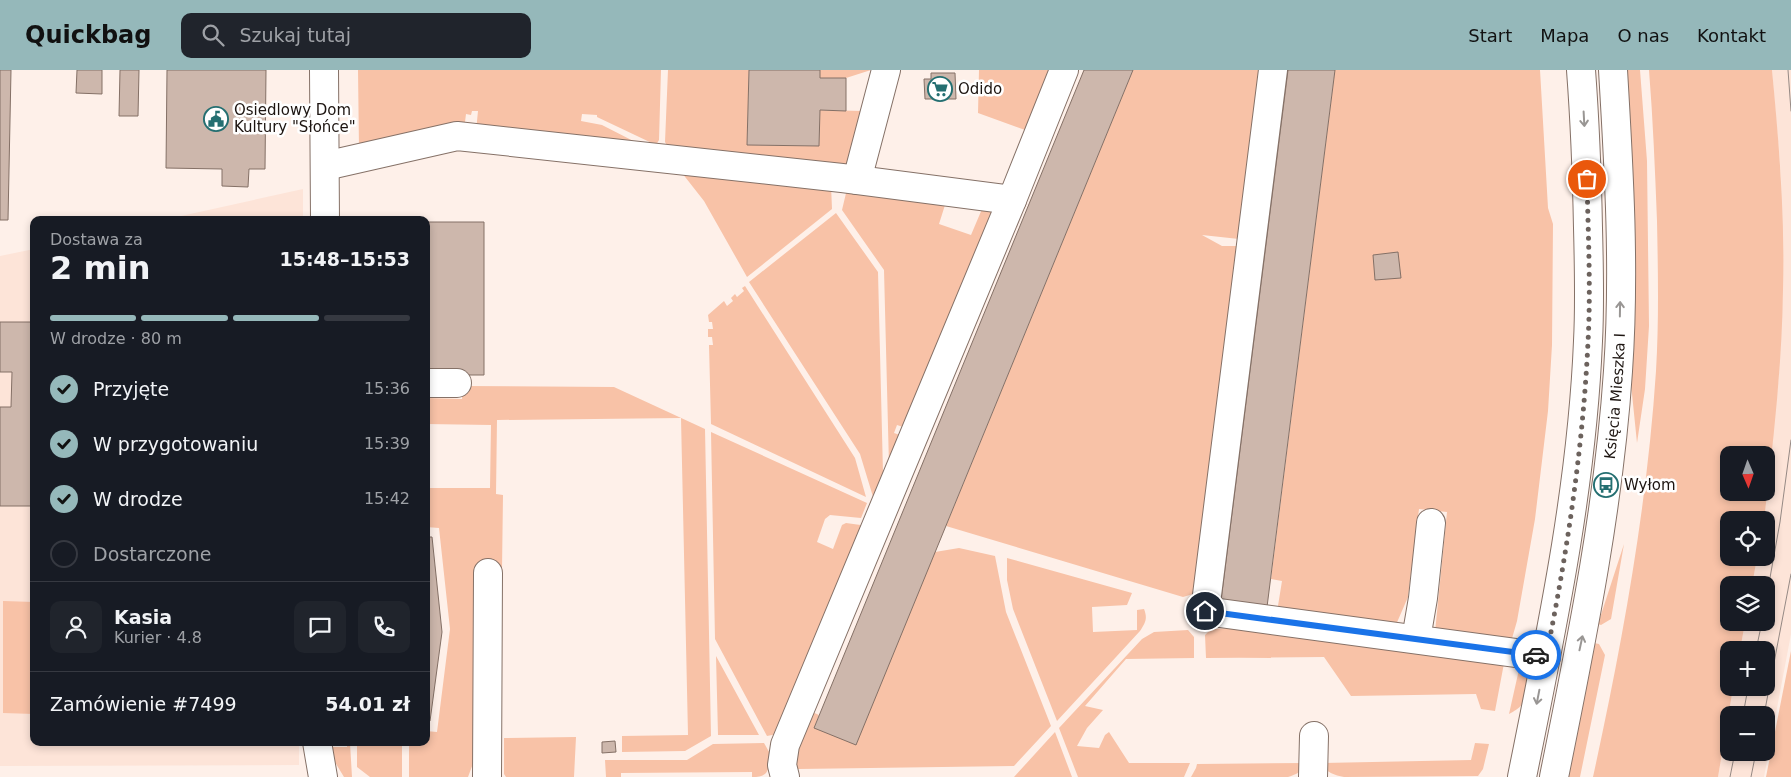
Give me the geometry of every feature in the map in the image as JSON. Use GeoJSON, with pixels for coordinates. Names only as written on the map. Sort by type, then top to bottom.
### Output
{"type":"FeatureCollection","features":[{"type":"Feature","properties":{"kind":"street"},"geometry":{"type":"LineString","coordinates":[[324,70],[325,216]]}},
{"type":"Feature","properties":{"kind":"street"},"geometry":{"type":"LineString","coordinates":[[857,180],[886,70]]}},
{"type":"Feature","properties":{"kind":"street"},"geometry":{"type":"LineString","coordinates":[[785,777],[782,765],[785,745],[1012,200],[1064,70]]}},
{"type":"Feature","properties":{"kind":"street"},"geometry":{"type":"LineString","coordinates":[[1273,70],[1205,611],[1546,657]]}},
{"type":"Feature","properties":{"kind":"street","name":"Księcia Mieszka I"},"geometry":{"type":"LineString","coordinates":[[1522,777],[1546,657],[1574,492],[1581,432],[1588,340],[1587,160],[1581,70]]}},
{"type":"Feature","properties":{"kind":"street","name":"Księcia Mieszka I"},"geometry":{"type":"LineString","coordinates":[[1554,777],[1583,631],[1600,532],[1610,460],[1618,371],[1620,241],[1612,70]]}},
{"type":"Feature","properties":{"kind":"street"},"geometry":{"type":"LineString","coordinates":[[325,166],[457,136],[857,180],[1012,200]]}},
{"type":"Feature","properties":{"kind":"street"},"geometry":{"type":"LineString","coordinates":[[430,383],[457,383]]}},
{"type":"Feature","properties":{"kind":"street"},"geometry":{"type":"LineString","coordinates":[[1416,639],[1423,598],[1431,523]]}},
{"type":"Feature","properties":{"kind":"street"},"geometry":{"type":"LineString","coordinates":[[487,777],[488,573]]}},
{"type":"Feature","properties":{"kind":"street"},"geometry":{"type":"LineString","coordinates":[[1313,777],[1314,736]]}},
{"type":"Feature","properties":{"kind":"street"},"geometry":{"type":"LineString","coordinates":[[318,746],[322,777]]}},
{"type":"Feature","properties":{"kind":"shaded area"},"geometry":{"type":"Polygon","coordinates":[[[358,70],[661,70],[659,140],[656,145],[597,117],[597,115],[582,114],[581,121],[602,125],[649,149],[476,131],[478,111],[472,111],[471,115],[466,114],[465,122],[471,123],[470,130],[359,149],[358,70]]]}},
{"type":"Feature","properties":{"kind":"shaded area"},"geometry":{"type":"Polygon","coordinates":[[[668,70],[749,70],[747,145],[819,146],[820,110],[863,111],[850,161],[844,167],[671,152],[665,142],[668,70]]]}},
{"type":"Feature","properties":{"kind":"shaded area"},"geometry":{"type":"Polygon","coordinates":[[[820,70],[871,70],[846,78],[820,78],[820,70]]]}},
{"type":"Feature","properties":{"kind":"shaded area"},"geometry":{"type":"Polygon","coordinates":[[[979,70],[1050,70],[1025,130],[978,113],[979,70]]]}},
{"type":"Feature","properties":{"kind":"shaded area"},"geometry":{"type":"Polygon","coordinates":[[[1133,70],[1262,70],[1239,239],[1202,235],[1222,246],[1240,246],[1193,594],[1183,597],[946,526],[1133,70]]]}},
{"type":"Feature","properties":{"kind":"shaded area"},"geometry":{"type":"Polygon","coordinates":[[[1335,70],[1540,70],[1548,208],[1553,224],[1552,345],[1548,411],[1535,519],[1517,621],[1511,642],[1435,632],[1447,512],[1419,509],[1408,597],[1395,627],[1277,612],[1282,581],[1271,579],[1335,70]]]}},
{"type":"Feature","properties":{"kind":"shaded area"},"geometry":{"type":"Polygon","coordinates":[[[1624,70],[1640,70],[1647,161],[1649,326],[1645,389],[1637,443],[1631,384],[1633,234],[1624,70]]]}},
{"type":"Feature","properties":{"kind":"shaded area"},"geometry":{"type":"Polygon","coordinates":[[[1649,70],[1772,70],[1779,152],[1783,235],[1779,377],[1773,446],[1720,446],[1720,501],[1766,501],[1765,511],[1720,511],[1720,566],[1756,566],[1754,576],[1720,576],[1720,631],[1744,631],[1742,641],[1720,641],[1720,696],[1732,696],[1730,706],[1720,706],[1721,761],[1718,777],[1593,777],[1614,677],[1632,576],[1652,422],[1657,352],[1658,296],[1654,145],[1649,70]]]}},
{"type":"Feature","properties":{"kind":"shaded area"},"geometry":{"type":"Polygon","coordinates":[[[1772,70],[1791,70],[1791,634],[1775,719],[1775,706],[1730,706],[1732,696],[1775,696],[1775,641],[1742,641],[1744,631],[1775,631],[1775,576],[1754,576],[1756,566],[1775,566],[1775,511],[1765,511],[1766,501],[1775,501],[1775,446],[1772,446],[1779,374],[1783,289],[1781,176],[1772,70]]]}},
{"type":"Feature","properties":{"kind":"shaded area"},"geometry":{"type":"Polygon","coordinates":[[[682,173],[831,185],[832,209],[747,277],[704,201],[682,173]]]}},
{"type":"Feature","properties":{"kind":"shaded area"},"geometry":{"type":"Polygon","coordinates":[[[303,189],[303,216],[181,216],[303,189]]]}},
{"type":"Feature","properties":{"kind":"shaded area"},"geometry":{"type":"Polygon","coordinates":[[[847,189],[945,205],[939,224],[971,235],[982,209],[996,211],[906,428],[897,425],[894,433],[903,436],[889,466],[884,270],[842,210],[847,189]]]}},
{"type":"Feature","properties":{"kind":"shaded area"},"geometry":{"type":"Polygon","coordinates":[[[836,213],[878,272],[883,473],[874,500],[860,454],[749,282],[836,213]]]}},
{"type":"Feature","properties":{"kind":"shaded area"},"geometry":{"type":"Polygon","coordinates":[[[30,250],[30,746],[299,746],[299,765],[0,766],[0,256],[30,250]]]}},
{"type":"Feature","properties":{"kind":"shaded area"},"geometry":{"type":"Polygon","coordinates":[[[745,286],[855,458],[866,497],[711,424],[709,345],[713,345],[712,337],[708,337],[708,329],[713,329],[708,315],[724,301],[727,306],[733,301],[731,298],[735,294],[737,297],[744,291],[742,288],[745,286]]]}},
{"type":"Feature","properties":{"kind":"shaded area"},"geometry":{"type":"Polygon","coordinates":[[[463,386],[614,387],[705,429],[711,736],[685,751],[622,752],[622,736],[688,735],[681,418],[497,420],[496,494],[503,495],[502,570],[477,570],[474,761],[468,777],[409,777],[409,746],[430,746],[430,731],[437,732],[450,629],[439,528],[430,527],[430,488],[490,488],[491,425],[430,424],[430,398],[462,399],[463,386]]]}},
{"type":"Feature","properties":{"kind":"shaded area"},"geometry":{"type":"Polygon","coordinates":[[[711,432],[867,503],[861,518],[830,515],[825,519],[817,542],[833,549],[842,525],[846,523],[868,526],[782,733],[767,736],[715,639],[711,432]]]}},
{"type":"Feature","properties":{"kind":"shaded area"},"geometry":{"type":"Polygon","coordinates":[[[1624,544],[1611,619],[1601,625],[1598,624],[1624,544]]]}},
{"type":"Feature","properties":{"kind":"shaded area"},"geometry":{"type":"Polygon","coordinates":[[[959,548],[995,556],[1006,612],[1051,726],[1014,766],[798,769],[793,761],[808,710],[819,715],[814,728],[935,552],[959,548]]]}},
{"type":"Feature","properties":{"kind":"shaded area"},"geometry":{"type":"Polygon","coordinates":[[[1007,558],[1132,593],[1127,605],[1092,607],[1093,632],[1137,630],[1137,610],[1144,609],[1145,612],[1145,621],[1140,631],[1057,721],[1013,609],[1007,580],[1007,558]]]}},
{"type":"Feature","properties":{"kind":"shaded area"},"geometry":{"type":"Polygon","coordinates":[[[3,601],[30,602],[30,714],[3,713],[3,601]]]}},
{"type":"Feature","properties":{"kind":"shaded area"},"geometry":{"type":"Polygon","coordinates":[[[1253,627],[1505,658],[1495,711],[1481,709],[1476,694],[1351,696],[1324,657],[1206,658],[1205,635],[1211,629],[1253,627]]]}},
{"type":"Feature","properties":{"kind":"shaded area"},"geometry":{"type":"Polygon","coordinates":[[[1188,630],[1194,637],[1194,658],[1126,659],[1085,706],[1103,710],[1087,728],[1077,746],[1099,748],[1105,735],[1109,732],[1129,763],[1190,763],[1184,777],[1078,777],[1059,728],[1142,639],[1154,632],[1188,630]]]}},
{"type":"Feature","properties":{"kind":"shaded area"},"geometry":{"type":"Polygon","coordinates":[[[1594,643],[1599,644],[1605,655],[1580,777],[1566,777],[1594,643]]]}},
{"type":"Feature","properties":{"kind":"shaded area"},"geometry":{"type":"Polygon","coordinates":[[[1791,651],[1791,777],[1766,777],[1769,761],[1775,761],[1775,732],[1791,651]]]}},
{"type":"Feature","properties":{"kind":"shaded area"},"geometry":{"type":"Polygon","coordinates":[[[716,656],[759,735],[718,735],[716,656]]]}},
{"type":"Feature","properties":{"kind":"shaded area"},"geometry":{"type":"Polygon","coordinates":[[[1520,665],[1528,678],[1527,694],[1521,706],[1509,714],[1520,665]]]}},
{"type":"Feature","properties":{"kind":"shaded area"},"geometry":{"type":"Polygon","coordinates":[[[1055,732],[1072,777],[1014,777],[1055,732]]]}},
{"type":"Feature","properties":{"kind":"shaded area"},"geometry":{"type":"Polygon","coordinates":[[[576,737],[574,777],[506,777],[504,774],[504,738],[576,737]]]}},
{"type":"Feature","properties":{"kind":"shaded area"},"geometry":{"type":"Polygon","coordinates":[[[764,743],[772,757],[766,772],[758,777],[752,777],[752,772],[621,773],[621,777],[606,777],[605,760],[687,760],[713,744],[764,743]]]}},
{"type":"Feature","properties":{"kind":"shaded area"},"geometry":{"type":"Polygon","coordinates":[[[1475,743],[1489,744],[1483,769],[1478,776],[1344,777],[1328,771],[1323,763],[1471,760],[1475,743]]]}},
{"type":"Feature","properties":{"kind":"shaded area"},"geometry":{"type":"Polygon","coordinates":[[[350,746],[352,777],[344,777],[327,749],[327,747],[350,746]]]}},
{"type":"Feature","properties":{"kind":"shaded area"},"geometry":{"type":"Polygon","coordinates":[[[357,746],[402,746],[402,777],[370,777],[357,767],[357,746]]]}},
{"type":"Feature","properties":{"kind":"shaded area"},"geometry":{"type":"Polygon","coordinates":[[[1721,761],[1767,761],[1764,777],[1718,777],[1721,761]]]}},
{"type":"Feature","properties":{"kind":"shaded area"},"geometry":{"type":"Polygon","coordinates":[[[1305,763],[1299,772],[1288,777],[1191,777],[1197,764],[1305,763]]]}},
{"type":"Feature","properties":{"kind":"building"},"geometry":{"type":"Polygon","coordinates":[[[0,70],[11,70],[8,220],[0,220],[0,70]]]}},
{"type":"Feature","properties":{"kind":"building"},"geometry":{"type":"Polygon","coordinates":[[[77,70],[102,70],[102,94],[76,93],[77,70]]]}},
{"type":"Feature","properties":{"kind":"building"},"geometry":{"type":"Polygon","coordinates":[[[120,70],[139,70],[138,116],[119,116],[120,70]]]}},
{"type":"Feature","properties":{"kind":"building","name":"Osiedlowy Dom Kultury \"Słońce\""},"geometry":{"type":"Polygon","coordinates":[[[167,70],[266,70],[265,169],[249,169],[248,187],[222,186],[222,169],[166,168],[167,70]]]}},
{"type":"Feature","properties":{"kind":"building"},"geometry":{"type":"Polygon","coordinates":[[[749,70],[820,70],[820,78],[846,78],[846,111],[820,110],[819,146],[747,145],[749,70]]]}},
{"type":"Feature","properties":{"kind":"building"},"geometry":{"type":"Polygon","coordinates":[[[1084,70],[1133,70],[856,745],[814,728],[1084,70]]]}},
{"type":"Feature","properties":{"kind":"building"},"geometry":{"type":"Polygon","coordinates":[[[1288,70],[1335,70],[1267,607],[1221,601],[1288,70]]]}},
{"type":"Feature","properties":{"kind":"building","name":"Odido"},"geometry":{"type":"Polygon","coordinates":[[[931,73],[955,73],[956,99],[925,99],[924,79],[931,79],[931,73]]]}},
{"type":"Feature","properties":{"kind":"building"},"geometry":{"type":"Polygon","coordinates":[[[430,222],[484,222],[484,375],[430,375],[430,222]]]}},
{"type":"Feature","properties":{"kind":"building"},"geometry":{"type":"Polygon","coordinates":[[[1398,252],[1401,278],[1375,280],[1373,255],[1398,252]]]}},
{"type":"Feature","properties":{"kind":"building"},"geometry":{"type":"Polygon","coordinates":[[[0,322],[30,322],[30,506],[0,506],[0,407],[11,407],[12,372],[0,372],[0,322]]]}},
{"type":"Feature","properties":{"kind":"building"},"geometry":{"type":"Polygon","coordinates":[[[430,537],[432,537],[442,632],[430,721],[430,537]]]}},
{"type":"Feature","properties":{"kind":"building"},"geometry":{"type":"Polygon","coordinates":[[[615,741],[616,752],[602,753],[602,742],[615,741]]]}},
{"type":"Feature","properties":{"kind":"tram line"},"geometry":{"type":"LineString","coordinates":[[1788,70],[1791,111]]}},
{"type":"Feature","properties":{"kind":"tram line"},"geometry":{"type":"LineString","coordinates":[[1770,576],[1791,440]]}},
{"type":"Feature","properties":{"kind":"tram line"},"geometry":{"type":"LineString","coordinates":[[1766,706],[1791,574]]}},
{"type":"Feature","properties":{"kind":"tram line"},"geometry":{"type":"LineString","coordinates":[[1758,641],[1760,631]]}},
{"type":"Feature","properties":{"kind":"tram line"},"geometry":{"type":"LineString","coordinates":[[1745,706],[1747,696]]}},
{"type":"Feature","properties":{"kind":"tram line"},"geometry":{"type":"LineString","coordinates":[[1730,777],[1733,761]]}},
{"type":"Feature","properties":{"kind":"tram line"},"geometry":{"type":"LineString","coordinates":[[1751,777],[1754,761]]}},
{"type":"Feature","properties":{"kind":"way so far"},"geometry":{"type":"LineString","coordinates":[[1536,655],[1546,657],[1574,492],[1581,432],[1588,340],[1587,179]]}},
{"type":"Feature","properties":{"kind":"place","name":"Odido"},"geometry":{"type":"Point","coordinates":[940,89]}},
{"type":"Feature","properties":{"kind":"place","name":"Osiedlowy Dom Kultury \"Słońce\""},"geometry":{"type":"Point","coordinates":[216,119]}},
{"type":"Feature","properties":{"kind":"place","name":"Wyłom"},"geometry":{"type":"Point","coordinates":[1606,485]}},
{"type":"Feature","properties":{"kind":"route"},"geometry":{"type":"LineString","coordinates":[[1205,611],[1536,655]]}}]}
